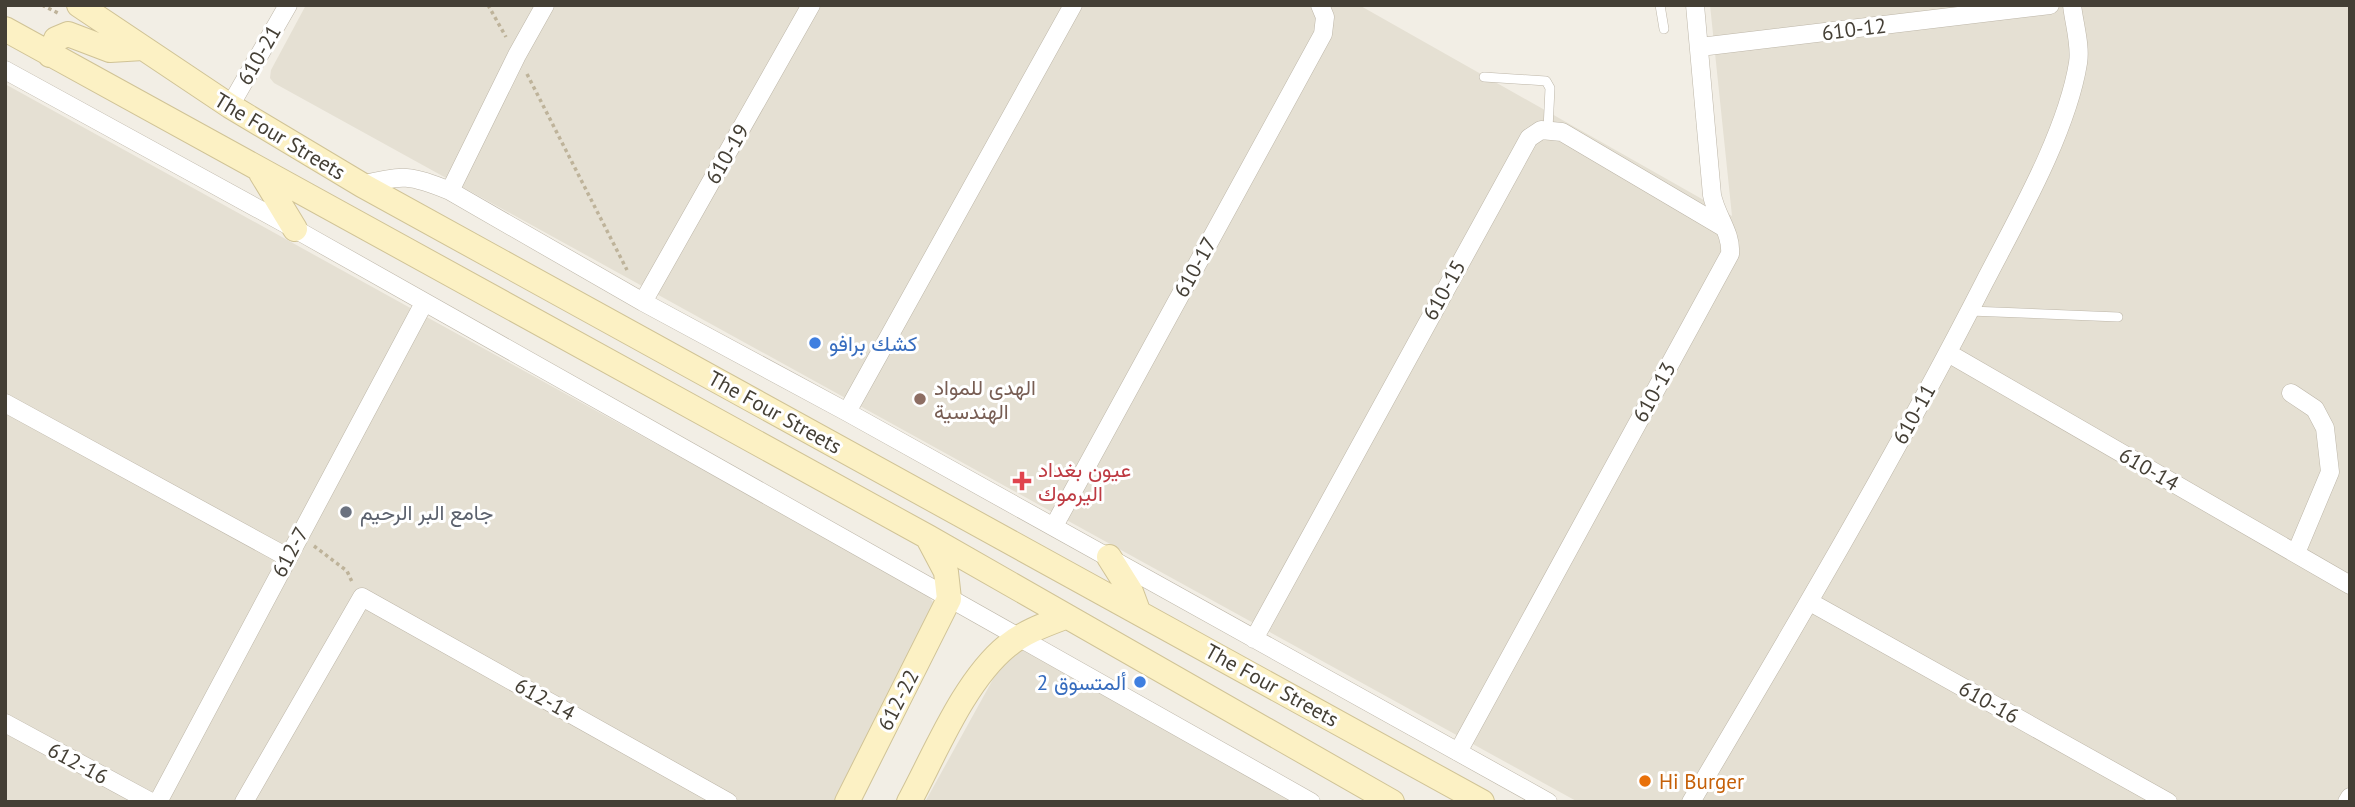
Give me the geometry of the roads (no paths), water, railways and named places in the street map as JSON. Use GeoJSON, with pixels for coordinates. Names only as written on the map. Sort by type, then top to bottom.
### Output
{"type":"FeatureCollection","features":[{"type":"Feature","properties":{"kind":"main road","name":"The Four Streets"},"geometry":{"type":"LineString","coordinates":[[79,5],[230,106],[362,186],[1482,802]]}},
{"type":"Feature","properties":{"kind":"main road","name":"The Four Streets"},"geometry":{"type":"LineString","coordinates":[[5,29],[928,537],[1392,802]]}},
{"type":"Feature","properties":{"kind":"main road"},"geometry":{"type":"LineString","coordinates":[[50,55],[56,39],[68,34],[120,52],[144,48]]}},
{"type":"Feature","properties":{"kind":"main road"},"geometry":{"type":"LineString","coordinates":[[261,172],[295,229]]}},
{"type":"Feature","properties":{"kind":"main road"},"geometry":{"type":"LineString","coordinates":[[928,537],[946,572],[949,598]]}},
{"type":"Feature","properties":{"kind":"main road"},"geometry":{"type":"LineString","coordinates":[[1109,557],[1131,592],[1138,611]]}},
{"type":"Feature","properties":{"kind":"main road","name":"612-22"},"geometry":{"type":"LineString","coordinates":[[847,802],[949,598]]}},
{"type":"Feature","properties":{"kind":"main road"},"geometry":{"type":"LineString","coordinates":[[909,802],[979,677],[1006,647],[1021,636],[1065,617]]}},
{"type":"Feature","properties":{"kind":"main road"},"geometry":{"type":"LineString","coordinates":[[1200,692],[1212,691],[1222,684],[1227,673],[1226,660]]}},
{"type":"Feature","properties":{"kind":"main road"},"geometry":{"type":"LineString","coordinates":[[1252,721],[1251,710],[1255,699],[1262,691],[1273,687]]}},
{"type":"Feature","properties":{"kind":"main road"},"geometry":{"type":"LineString","coordinates":[[1348,777],[1362,802]]}},
{"type":"Feature","properties":{"kind":"street","name":"610-21"},"geometry":{"type":"LineString","coordinates":[[230,106],[288,5]]}},
{"type":"Feature","properties":{"kind":"street"},"geometry":{"type":"LineString","coordinates":[[450,191],[517,55],[545,5]]}},
{"type":"Feature","properties":{"kind":"street","name":"610-19"},"geometry":{"type":"LineString","coordinates":[[643,302],[811,5]]}},
{"type":"Feature","properties":{"kind":"street"},"geometry":{"type":"LineString","coordinates":[[847,412],[1073,5]]}},
{"type":"Feature","properties":{"kind":"street","name":"610-17"},"geometry":{"type":"LineString","coordinates":[[1054,526],[1323,34],[1325,17],[1320,5]]}},
{"type":"Feature","properties":{"kind":"street","name":"610-13"},"geometry":{"type":"LineString","coordinates":[[1458,752],[1730,254],[1730,240],[1712,195],[1695,5]]}},
{"type":"Feature","properties":{"kind":"street","name":"610-12"},"geometry":{"type":"LineString","coordinates":[[1700,47],[2050,5]]}},
{"type":"Feature","properties":{"kind":"street","name":"610-11"},"geometry":{"type":"LineString","coordinates":[[1691,802],[1810,602],[1948,353],[2030,193],[2059,127],[2079,61],[2072,5]]}},
{"type":"Feature","properties":{"kind":"street"},"geometry":{"type":"LineString","coordinates":[[5,70],[295,229],[1021,636],[1311,802]]}},
{"type":"Feature","properties":{"kind":"street"},"geometry":{"type":"LineString","coordinates":[[1548,129],[1562,132],[1723,227]]}},
{"type":"Feature","properties":{"kind":"street","name":"610-15"},"geometry":{"type":"LineString","coordinates":[[1254,639],[1524,143],[1535,133],[1548,129]]}},
{"type":"Feature","properties":{"kind":"street"},"geometry":{"type":"LineString","coordinates":[[362,186],[398,176],[425,181],[450,191],[643,302],[1054,526],[1548,802]]}},
{"type":"Feature","properties":{"kind":"street","name":"612-7"},"geometry":{"type":"LineString","coordinates":[[158,802],[424,303]]}},
{"type":"Feature","properties":{"kind":"street","name":"610-14"},"geometry":{"type":"LineString","coordinates":[[1948,353],[2350,584]]}},
{"type":"Feature","properties":{"kind":"street"},"geometry":{"type":"LineString","coordinates":[[2291,393],[2315,409],[2325,428],[2330,472],[2296,553]]}},
{"type":"Feature","properties":{"kind":"street"},"geometry":{"type":"LineString","coordinates":[[5,403],[287,557]]}},
{"type":"Feature","properties":{"kind":"street","name":"612-14"},"geometry":{"type":"LineString","coordinates":[[244,802],[362,597],[729,802]]}},
{"type":"Feature","properties":{"kind":"street","name":"610-16"},"geometry":{"type":"LineString","coordinates":[[1810,602],[2168,802]]}},
{"type":"Feature","properties":{"kind":"street","name":"612-16"},"geometry":{"type":"LineString","coordinates":[[5,723],[150,802]]}},
{"type":"Feature","properties":{"kind":"street"},"geometry":{"type":"LineString","coordinates":[[2347,802],[2350,797]]}},
{"type":"Feature","properties":{"kind":"lane"},"geometry":{"type":"LineString","coordinates":[[1660,5],[1664,29]]}},
{"type":"Feature","properties":{"kind":"lane"},"geometry":{"type":"LineString","coordinates":[[1484,76],[1546,81],[1550,88],[1548,129]]}},
{"type":"Feature","properties":{"kind":"lane"},"geometry":{"type":"LineString","coordinates":[[1970,311],[2118,317]]}},
{"type":"Feature","properties":{"kind":"place","name":"كشك برافو"},"geometry":{"type":"Point","coordinates":[815,343]}},
{"type":"Feature","properties":{"kind":"place","name":"الهدى للمواد الهندسية"},"geometry":{"type":"Point","coordinates":[920,399]}},
{"type":"Feature","properties":{"kind":"place","name":"عيون بغداد اليرموك"},"geometry":{"type":"Point","coordinates":[1022,481]}},
{"type":"Feature","properties":{"kind":"place","name":"جامع البر الرحيم"},"geometry":{"type":"Point","coordinates":[346,512]}},
{"type":"Feature","properties":{"kind":"place","name":"ألمتسوق 2"},"geometry":{"type":"Point","coordinates":[1140,682]}},
{"type":"Feature","properties":{"kind":"place","name":"Hi Burger"},"geometry":{"type":"Point","coordinates":[1645,781]}}]}
